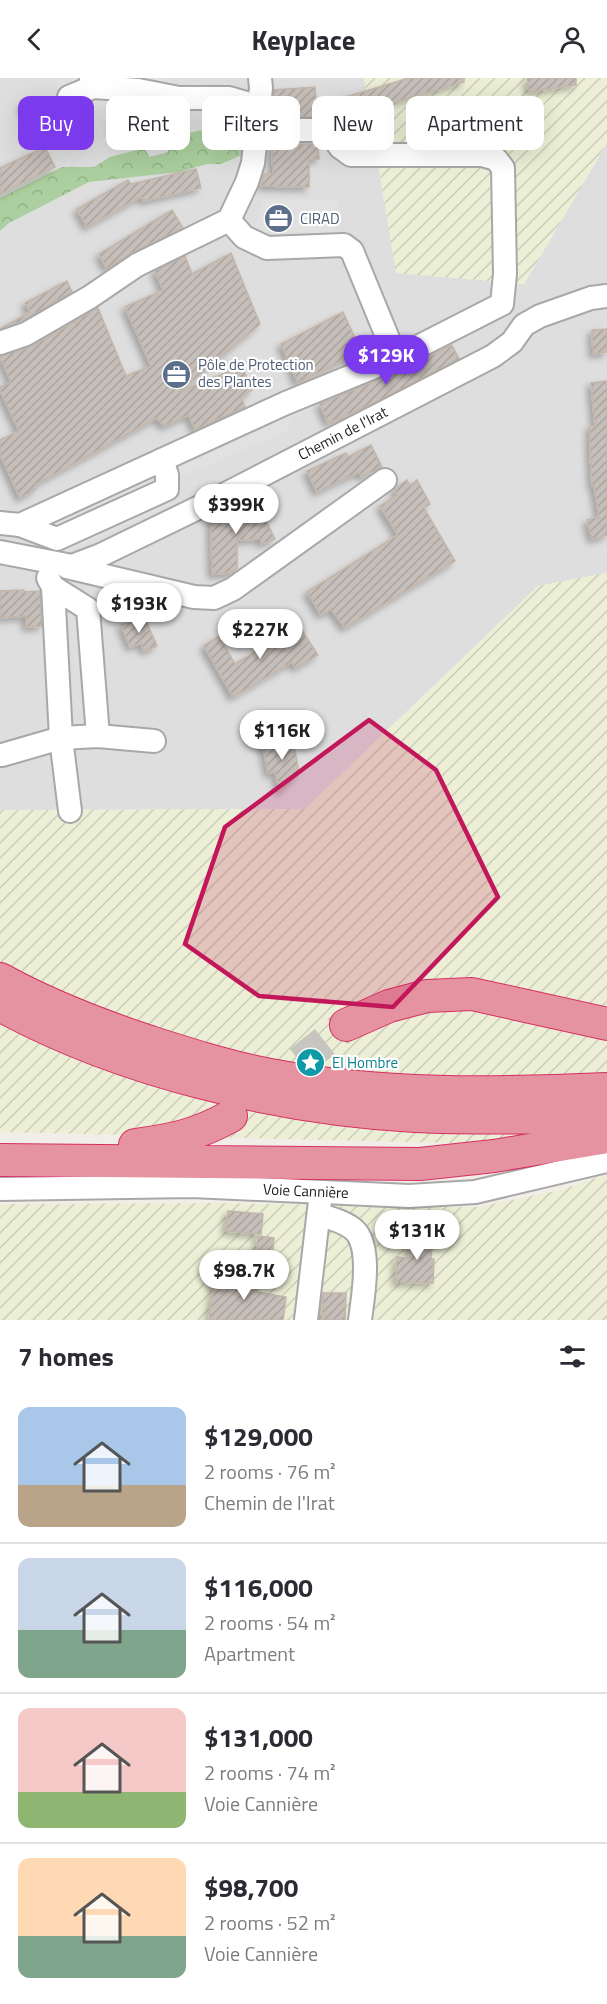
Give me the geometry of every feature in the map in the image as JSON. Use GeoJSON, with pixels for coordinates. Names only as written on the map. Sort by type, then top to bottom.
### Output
{"type":"FeatureCollection","features":[{"type":"Feature","properties":{"kind":"highway"},"geometry":{"type":"LineString","coordinates":[[0,980],[73,1015],[121,1032],[204,1059],[270,1075],[331,1084],[412,1091],[531,1093],[607,1089]]}},
{"type":"Feature","properties":{"kind":"highway"},"geometry":{"type":"LineString","coordinates":[[346,1025],[389,1006],[417,999],[472,994],[607,1024]]}},
{"type":"Feature","properties":{"kind":"highway"},"geometry":{"type":"LineString","coordinates":[[0,1005],[69,1039],[119,1057],[205,1084],[267,1096],[332,1107],[415,1116],[607,1117]]}},
{"type":"Feature","properties":{"kind":"highway"},"geometry":{"type":"LineString","coordinates":[[0,1143],[127,1146],[176,1140],[211,1127],[231,1116]]}},
{"type":"Feature","properties":{"kind":"highway"},"geometry":{"type":"LineString","coordinates":[[0,1160],[420,1164],[494,1156],[607,1137]]}},
{"type":"Feature","properties":{"kind":"street"},"geometry":{"type":"LineString","coordinates":[[259,96],[260,78]]}},
{"type":"Feature","properties":{"kind":"street"},"geometry":{"type":"LineString","coordinates":[[71,96],[92,82],[179,98],[202,98]]}},
{"type":"Feature","properties":{"kind":"street"},"geometry":{"type":"LineString","coordinates":[[10,524],[162,460],[286,403],[396,358],[502,304],[505,274],[502,168],[496,159],[482,155],[351,156],[340,147],[328,130],[300,130]]}},
{"type":"Feature","properties":{"kind":"street"},"geometry":{"type":"LineString","coordinates":[[0,343],[26,334],[90,297],[137,265],[229,220],[248,182],[255,150]]}},
{"type":"Feature","properties":{"kind":"street"},"geometry":{"type":"LineString","coordinates":[[229,220],[244,237],[267,248],[344,245],[352,251],[396,358]]}},
{"type":"Feature","properties":{"kind":"street","name":"Chemin de l'Irat"},"geometry":{"type":"LineString","coordinates":[[0,552],[72,566],[101,555],[210,502],[493,356],[512,342],[524,325],[540,316],[591,298],[607,296]]}},
{"type":"Feature","properties":{"kind":"street"},"geometry":{"type":"LineString","coordinates":[[39,560],[194,597],[214,598],[233,589],[385,480]]}},
{"type":"Feature","properties":{"kind":"street"},"geometry":{"type":"LineString","coordinates":[[39,560],[53,587],[61,738],[70,811]]}},
{"type":"Feature","properties":{"kind":"street"},"geometry":{"type":"LineString","coordinates":[[53,587],[88,609],[98,736]]}},
{"type":"Feature","properties":{"kind":"street"},"geometry":{"type":"LineString","coordinates":[[2,755],[61,738],[98,736],[154,741]]}},
{"type":"Feature","properties":{"kind":"street","name":"Voie Cannière"},"geometry":{"type":"LineString","coordinates":[[0,1190],[192,1186],[320,1204],[476,1191],[607,1161]]}},
{"type":"Feature","properties":{"kind":"street"},"geometry":{"type":"LineString","coordinates":[[306,1320],[320,1204]]}},
{"type":"Feature","properties":{"kind":"street"},"geometry":{"type":"LineString","coordinates":[[320,1204],[335,1219],[356,1232],[364,1250],[360,1320]]}},
{"type":"Feature","properties":{"kind":"highlighted area"},"geometry":{"type":"Polygon","coordinates":[[[369,720],[436,770],[498,897],[393,1007],[259,996],[185,944],[225,827],[369,720]]]}},
{"type":"Feature","properties":{"kind":"shaded area"},"geometry":{"type":"Polygon","coordinates":[[[0,78],[364,78],[367,96],[312,96],[312,150],[376,150],[396,272],[524,284],[607,143],[607,573],[538,586],[305,809],[0,810],[0,78]]]}},
{"type":"Feature","properties":{"kind":"shaded area"},"geometry":{"type":"Polygon","coordinates":[[[170,78],[172,96],[106,96],[106,106],[94,110],[94,96],[60,96],[55,80],[170,78]]]}},
{"type":"Feature","properties":{"kind":"shaded area"},"geometry":{"type":"Polygon","coordinates":[[[263,199],[339,200],[333,234],[254,229],[263,199]]]}},
{"type":"Feature","properties":{"kind":"shaded area"},"geometry":{"type":"Polygon","coordinates":[[[284,414],[289,416],[291,424],[286,432],[186,475],[177,472],[173,465],[284,414]]]}},
{"type":"Feature","properties":{"kind":"shaded area"},"geometry":{"type":"Polygon","coordinates":[[[152,468],[153,490],[52,534],[53,513],[152,468]]]}},
{"type":"Feature","properties":{"kind":"shaded area"},"geometry":{"type":"Polygon","coordinates":[[[165,497],[171,505],[63,553],[54,546],[165,497]]]}},
{"type":"Feature","properties":{"kind":"green space"},"geometry":{"type":"Polygon","coordinates":[[[364,78],[607,78],[607,143],[524,284],[396,273],[376,150],[394,150],[394,96],[367,96],[364,78]]]}},
{"type":"Feature","properties":{"kind":"green space"},"geometry":{"type":"Polygon","coordinates":[[[202,130],[202,150],[245,150],[244,154],[221,164],[207,164],[179,172],[89,182],[9,223],[0,231],[0,198],[62,167],[94,167],[110,157],[136,150],[145,150],[150,157],[168,152],[168,150],[190,150],[190,133],[202,130]]]}},
{"type":"Feature","properties":{"kind":"green space"},"geometry":{"type":"Polygon","coordinates":[[[607,573],[607,1147],[0,1132],[0,810],[305,809],[538,586],[607,573]]]}},
{"type":"Feature","properties":{"kind":"green space"},"geometry":{"type":"Polygon","coordinates":[[[607,1174],[607,1320],[0,1320],[0,1204],[207,1203],[477,1207],[561,1190],[607,1174]]]}},
{"type":"Feature","properties":{"kind":"building"},"geometry":{"type":"Polygon","coordinates":[[[409,78],[464,78],[464,82],[416,96],[406,96],[406,99],[394,103],[394,96],[349,96],[409,78]]]}},
{"type":"Feature","properties":{"kind":"building"},"geometry":{"type":"Polygon","coordinates":[[[527,78],[576,78],[576,85],[529,92],[527,78]]]}},
{"type":"Feature","properties":{"kind":"building"},"geometry":{"type":"Polygon","coordinates":[[[315,87],[316,96],[312,96],[312,117],[300,117],[300,96],[274,96],[274,90],[315,87]]]}},
{"type":"Feature","properties":{"kind":"building"},"geometry":{"type":"Polygon","coordinates":[[[300,144],[312,144],[312,150],[318,150],[319,159],[309,159],[309,187],[261,186],[264,174],[273,174],[272,150],[300,150],[300,144]]]}},
{"type":"Feature","properties":{"kind":"building"},"geometry":{"type":"Polygon","coordinates":[[[39,150],[46,150],[55,167],[0,194],[0,168],[39,150]]]}},
{"type":"Feature","properties":{"kind":"building"},"geometry":{"type":"Polygon","coordinates":[[[196,169],[201,188],[143,201],[142,196],[87,227],[77,209],[128,180],[131,184],[196,169]]]}},
{"type":"Feature","properties":{"kind":"building"},"geometry":{"type":"Polygon","coordinates":[[[172,210],[183,228],[131,253],[107,269],[99,254],[172,210]]]}},
{"type":"Feature","properties":{"kind":"building","name":"Pôle de Protection des Plantes"},"geometry":{"type":"Polygon","coordinates":[[[231,253],[260,324],[179,392],[242,366],[252,390],[241,397],[245,407],[195,430],[189,415],[164,426],[157,418],[35,485],[36,489],[20,498],[0,454],[0,440],[19,431],[0,390],[0,387],[11,382],[0,356],[33,346],[98,308],[126,376],[151,366],[125,307],[163,290],[155,271],[185,256],[192,274],[231,253]]]}},
{"type":"Feature","properties":{"kind":"building"},"geometry":{"type":"Polygon","coordinates":[[[67,281],[72,292],[20,322],[0,329],[30,312],[25,303],[67,281]]]}},
{"type":"Feature","properties":{"kind":"building"},"geometry":{"type":"Polygon","coordinates":[[[343,312],[361,351],[298,383],[281,344],[343,312]]]}},
{"type":"Feature","properties":{"kind":"building"},"geometry":{"type":"Polygon","coordinates":[[[607,329],[607,352],[593,354],[592,330],[607,329]]]}},
{"type":"Feature","properties":{"kind":"building"},"geometry":{"type":"Polygon","coordinates":[[[452,345],[459,359],[366,407],[328,423],[320,404],[401,370],[452,345]]]}},
{"type":"Feature","properties":{"kind":"building"},"geometry":{"type":"Polygon","coordinates":[[[607,381],[607,535],[592,539],[587,520],[599,517],[594,486],[592,486],[590,426],[595,426],[591,383],[607,381]]]}},
{"type":"Feature","properties":{"kind":"building"},"geometry":{"type":"Polygon","coordinates":[[[371,445],[382,467],[362,477],[359,472],[317,492],[307,471],[346,453],[348,457],[371,445]]]}},
{"type":"Feature","properties":{"kind":"building"},"geometry":{"type":"Polygon","coordinates":[[[407,480],[410,486],[417,480],[430,504],[424,508],[455,561],[345,628],[331,609],[321,615],[307,592],[398,535],[380,506],[398,495],[394,490],[407,480]]]}},
{"type":"Feature","properties":{"kind":"building"},"geometry":{"type":"Polygon","coordinates":[[[256,500],[275,539],[261,544],[261,539],[237,540],[237,569],[232,573],[212,574],[211,521],[256,500]]]}},
{"type":"Feature","properties":{"kind":"building"},"geometry":{"type":"Polygon","coordinates":[[[24,590],[24,592],[40,591],[42,626],[26,627],[26,616],[0,618],[0,591],[24,590]]]}},
{"type":"Feature","properties":{"kind":"building"},"geometry":{"type":"Polygon","coordinates":[[[144,616],[157,646],[144,651],[141,643],[130,647],[121,625],[144,616]]]}},
{"type":"Feature","properties":{"kind":"building"},"geometry":{"type":"Polygon","coordinates":[[[299,626],[318,655],[296,668],[292,662],[233,697],[204,646],[219,636],[235,664],[299,626]]]}},
{"type":"Feature","properties":{"kind":"building"},"geometry":{"type":"Polygon","coordinates":[[[293,738],[299,774],[280,792],[275,772],[268,773],[262,742],[293,738]]]}},
{"type":"Feature","properties":{"kind":"building"},"geometry":{"type":"Polygon","coordinates":[[[228,1211],[263,1214],[261,1234],[226,1231],[228,1211]]]}},
{"type":"Feature","properties":{"kind":"building"},"geometry":{"type":"Polygon","coordinates":[[[409,1233],[432,1233],[433,1283],[396,1282],[397,1257],[409,1258],[409,1233]]]}},
{"type":"Feature","properties":{"kind":"building"},"geometry":{"type":"Polygon","coordinates":[[[258,1236],[274,1238],[271,1268],[255,1267],[258,1236]]]}},
{"type":"Feature","properties":{"kind":"building"},"geometry":{"type":"Polygon","coordinates":[[[215,1275],[259,1281],[257,1292],[286,1297],[283,1320],[209,1320],[215,1275]]]}},
{"type":"Feature","properties":{"kind":"building"},"geometry":{"type":"Polygon","coordinates":[[[323,1293],[346,1293],[345,1320],[322,1320],[323,1293]]]}},
{"type":"Feature","properties":{"kind":"tunnel"},"geometry":{"type":"LineString","coordinates":[[262,1091],[346,1025]]}},
{"type":"Feature","properties":{"kind":"place","name":"CIRAD"},"geometry":{"type":"Point","coordinates":[279,219]}},
{"type":"Feature","properties":{"kind":"place","name":"Pôle de Protection des Plantes"},"geometry":{"type":"Point","coordinates":[177,374]}},
{"type":"Feature","properties":{"kind":"place","name":"El Hombre"},"geometry":{"type":"Point","coordinates":[311,1063]}}]}
